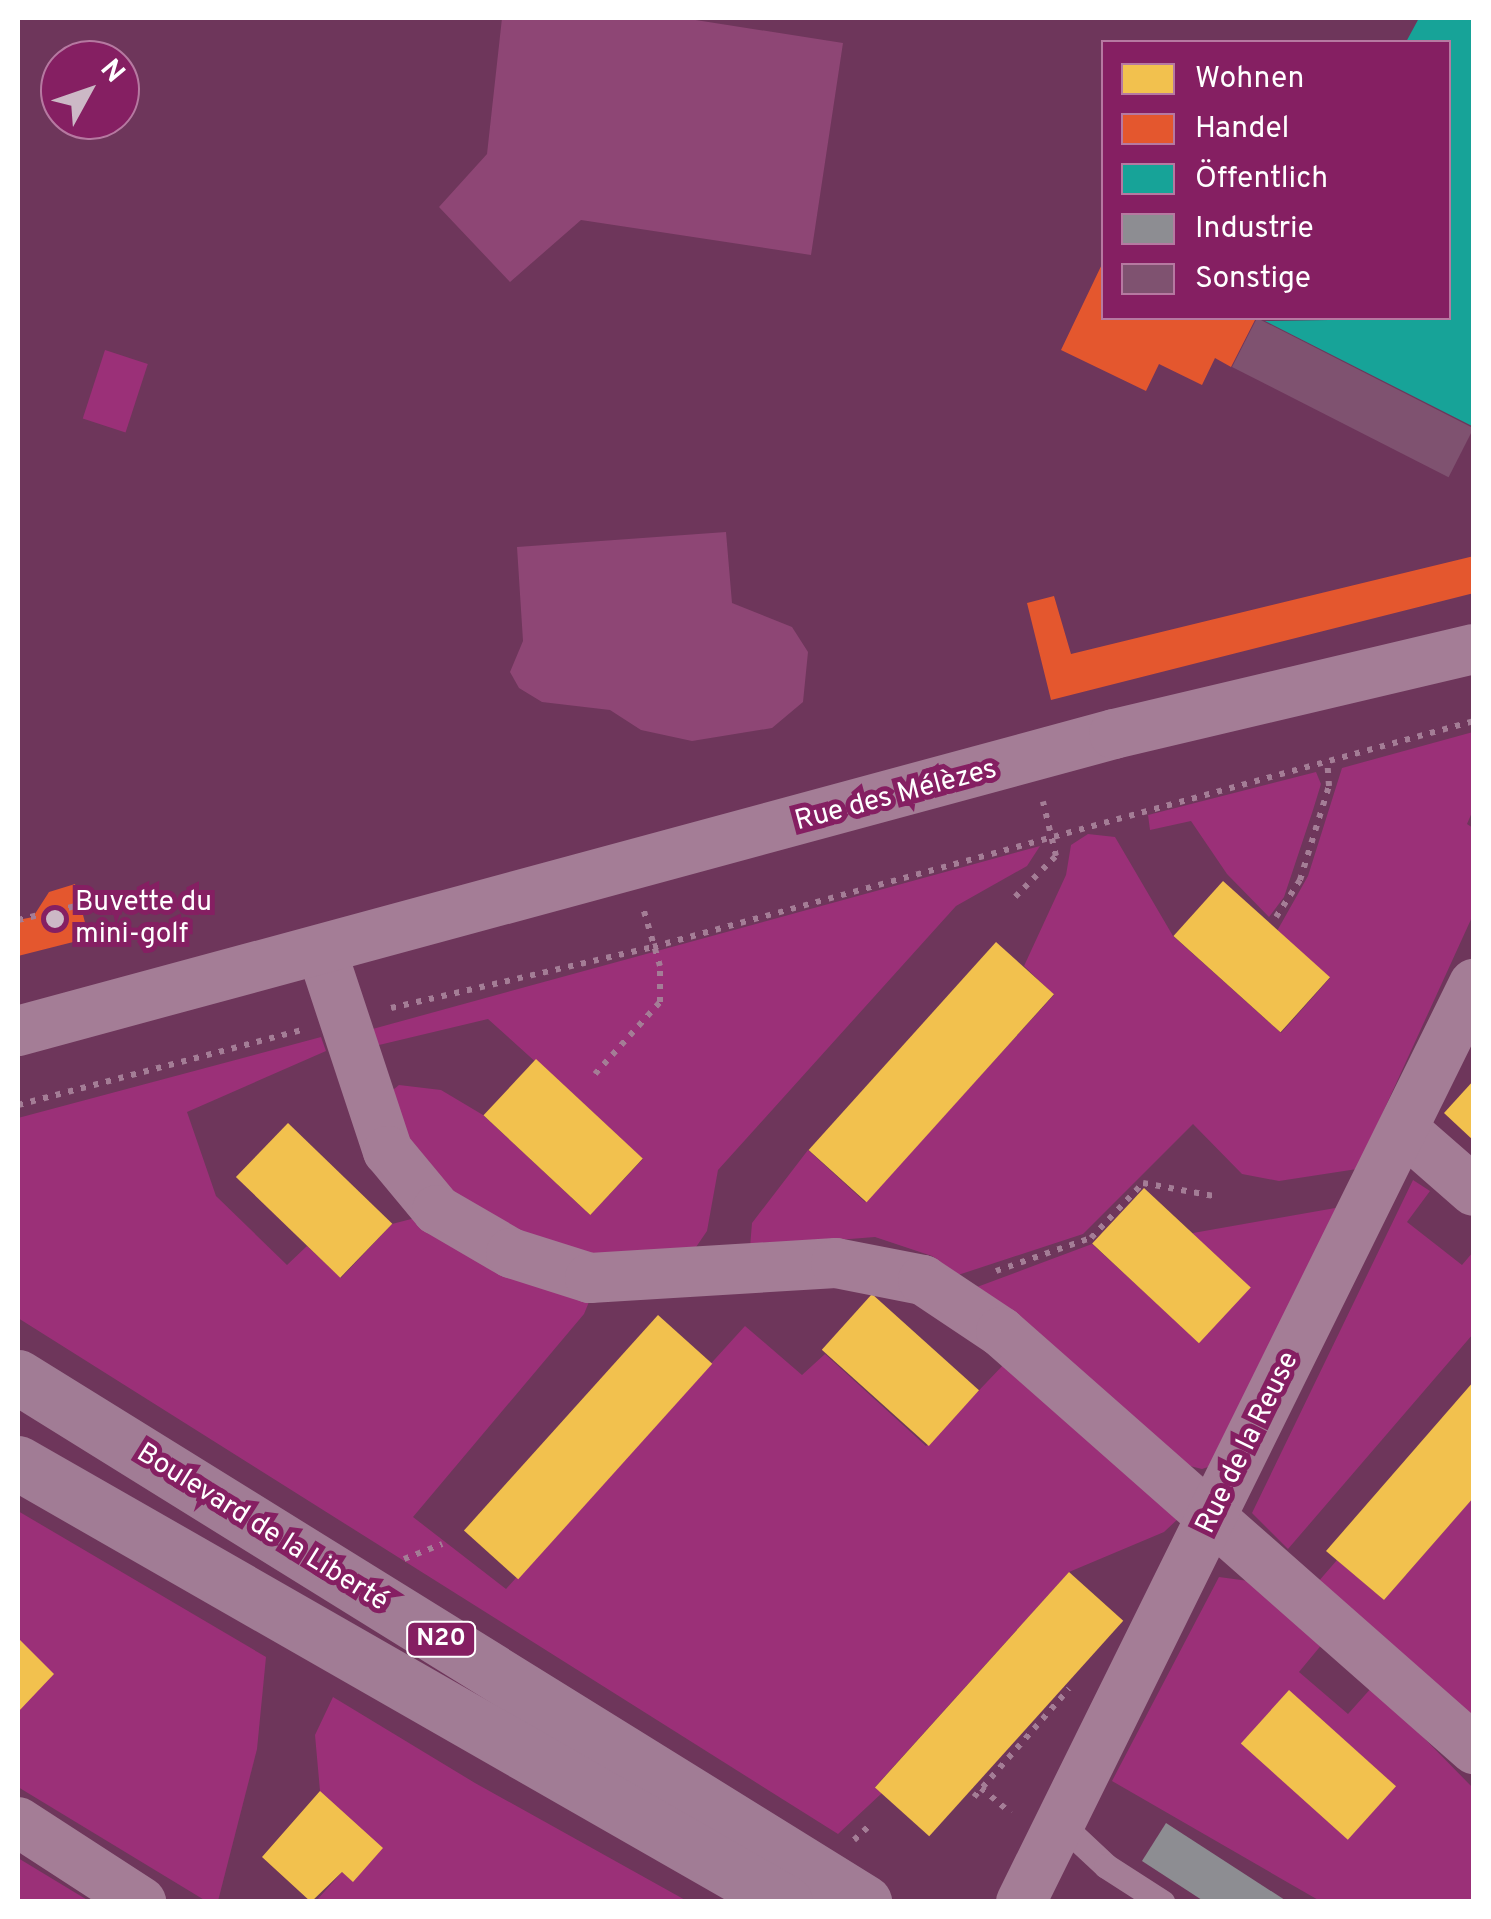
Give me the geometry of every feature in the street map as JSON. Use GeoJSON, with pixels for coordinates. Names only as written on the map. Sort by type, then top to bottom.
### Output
{"type":"FeatureCollection","features":[{"type":"Feature","properties":{"kind":"main road","name":"Boulevard de la Liberté"},"geometry":{"type":"LineString","coordinates":[[18,1377],[864,1902]]}},
{"type":"Feature","properties":{"kind":"main road","name":"N20"},"geometry":{"type":"LineString","coordinates":[[18,1463],[785,1902]]}},
{"type":"Feature","properties":{"kind":"street","name":"Rue des Mélèzes"},"geometry":{"type":"LineString","coordinates":[[18,1031],[322,952],[1114,734],[1474,649]]}},
{"type":"Feature","properties":{"kind":"street"},"geometry":{"type":"LineString","coordinates":[[322,952],[388,1151],[407,1180],[438,1210],[510,1254],[590,1278],[632,1281],[836,1263],[886,1268],[944,1292],[1001,1332],[1209,1520],[1474,1749]]}},
{"type":"Feature","properties":{"kind":"street","name":"Rue de la Reuse"},"geometry":{"type":"LineString","coordinates":[[1021,1902],[1474,984]]}},
{"type":"Feature","properties":{"kind":"street"},"geometry":{"type":"LineString","coordinates":[[1403,1129],[1474,1191]]}},
{"type":"Feature","properties":{"kind":"street"},"geometry":{"type":"LineString","coordinates":[[18,1822],[141,1902]]}},
{"type":"Feature","properties":{"kind":"lane"},"geometry":{"type":"LineString","coordinates":[[1059,1822],[1106,1866],[1162,1902]]}},
{"type":"Feature","properties":{"kind":"path"},"geometry":{"type":"LineString","coordinates":[[18,1105],[344,1019],[653,947],[1474,720]]}},
{"type":"Feature","properties":{"kind":"path"},"geometry":{"type":"LineString","coordinates":[[1276,917],[1300,880],[1329,786],[1326,760]]}},
{"type":"Feature","properties":{"kind":"path"},"geometry":{"type":"LineString","coordinates":[[1015,897],[1056,856],[1042,796]]}},
{"type":"Feature","properties":{"kind":"path"},"geometry":{"type":"LineString","coordinates":[[18,920],[80,904],[142,900]]}},
{"type":"Feature","properties":{"kind":"path"},"geometry":{"type":"LineString","coordinates":[[594,1074],[660,1002],[653,947],[641,902]]}},
{"type":"Feature","properties":{"kind":"path"},"geometry":{"type":"LineString","coordinates":[[944,1292],[1091,1238],[1143,1183],[1214,1196]]}},
{"type":"Feature","properties":{"kind":"path"},"geometry":{"type":"LineString","coordinates":[[393,1562],[442,1544]]}},
{"type":"Feature","properties":{"kind":"path"},"geometry":{"type":"LineString","coordinates":[[974,1797],[1082,1674]]}},
{"type":"Feature","properties":{"kind":"shaded area"},"geometry":{"type":"Polygon","coordinates":[[[502,18],[683,18],[843,43],[811,255],[581,220],[510,282],[439,207],[487,154],[502,18]]]}},
{"type":"Feature","properties":{"kind":"shaded area"},"geometry":{"type":"Polygon","coordinates":[[[105,350],[148,364],[126,432],[83,418],[105,350]]]}},
{"type":"Feature","properties":{"kind":"shaded area"},"geometry":{"type":"Polygon","coordinates":[[[726,532],[732,603],[792,627],[808,652],[803,702],[772,728],[692,741],[641,730],[610,710],[542,702],[519,688],[510,672],[523,641],[517,547],[726,532]]]}},
{"type":"Feature","properties":{"kind":"shaded area"},"geometry":{"type":"Polygon","coordinates":[[[1473,732],[1473,810],[1467,824],[1473,828],[1473,915],[1357,1169],[1279,1181],[1242,1174],[1193,1124],[1083,1234],[958,1275],[932,1256],[875,1237],[750,1247],[752,1223],[808,1150],[865,1202],[1054,995],[1024,966],[1066,875],[1071,845],[1088,834],[1115,837],[1173,936],[1281,1033],[1330,978],[1277,931],[1308,876],[1342,768],[1473,732]]]}},
{"type":"Feature","properties":{"kind":"shaded area"},"geometry":{"type":"Polygon","coordinates":[[[1316,772],[1321,784],[1313,810],[1284,897],[1269,917],[1227,874],[1191,821],[1150,830],[1148,815],[1316,772]]]}},
{"type":"Feature","properties":{"kind":"shaded area"},"geometry":{"type":"Polygon","coordinates":[[[1040,846],[1027,866],[956,906],[718,1170],[707,1231],[694,1250],[592,1258],[514,1241],[452,1199],[397,1133],[388,1094],[399,1085],[441,1090],[483,1115],[590,1215],[643,1159],[488,1019],[379,1045],[358,1033],[1040,846]]]}},
{"type":"Feature","properties":{"kind":"shaded area"},"geometry":{"type":"Polygon","coordinates":[[[321,1037],[326,1051],[187,1112],[216,1196],[287,1265],[307,1246],[341,1278],[392,1224],[419,1217],[591,1297],[584,1314],[413,1517],[506,1589],[745,1326],[802,1375],[825,1354],[926,1446],[1006,1362],[1181,1516],[1164,1532],[1069,1572],[875,1787],[882,1793],[838,1834],[18,1318],[18,1118],[321,1037]]]}},
{"type":"Feature","properties":{"kind":"shaded area"},"geometry":{"type":"Polygon","coordinates":[[[1413,1180],[1430,1191],[1407,1222],[1462,1265],[1473,1252],[1473,1334],[1288,1549],[1252,1513],[1413,1180]]]}},
{"type":"Feature","properties":{"kind":"shaded area"},"geometry":{"type":"Polygon","coordinates":[[[1341,1207],[1217,1464],[1202,1469],[1182,1464],[977,1287],[1092,1244],[1200,1343],[1193,1233],[1341,1207]]]}},
{"type":"Feature","properties":{"kind":"shaded area"},"geometry":{"type":"Polygon","coordinates":[[[1473,1498],[1473,1719],[1318,1582],[1337,1560],[1384,1600],[1473,1498]]]}},
{"type":"Feature","properties":{"kind":"shaded area"},"geometry":{"type":"Polygon","coordinates":[[[18,1511],[266,1657],[257,1749],[218,1901],[206,1901],[18,1787],[18,1511]]]}},
{"type":"Feature","properties":{"kind":"shaded area"},"geometry":{"type":"Polygon","coordinates":[[[1219,1577],[1256,1582],[1323,1643],[1299,1672],[1348,1714],[1373,1686],[1473,1788],[1473,1901],[1320,1901],[1112,1781],[1219,1577]]]}},
{"type":"Feature","properties":{"kind":"shaded area"},"geometry":{"type":"Polygon","coordinates":[[[333,1697],[475,1783],[687,1901],[316,1901],[342,1872],[353,1881],[320,1791],[315,1735],[333,1697]]]}},
{"type":"Feature","properties":{"kind":"shaded area"},"geometry":{"type":"Polygon","coordinates":[[[18,1858],[89,1901],[18,1901],[18,1858]]]}},
{"type":"Feature","properties":{"kind":"building: Wohnen"},"geometry":{"type":"Polygon","coordinates":[[[1223,881],[1330,977],[1280,1032],[1173,936],[1223,881]]]}},
{"type":"Feature","properties":{"kind":"building: Wohnen"},"geometry":{"type":"Polygon","coordinates":[[[996,942],[1054,994],[867,1202],[809,1150],[996,942]]]}},
{"type":"Feature","properties":{"kind":"building: Wohnen"},"geometry":{"type":"Polygon","coordinates":[[[536,1059],[643,1159],[590,1215],[483,1115],[536,1059]]]}},
{"type":"Feature","properties":{"kind":"building: Wohnen"},"geometry":{"type":"Polygon","coordinates":[[[1474,1080],[1474,1141],[1444,1113],[1474,1080]]]}},
{"type":"Feature","properties":{"kind":"building: Wohnen"},"geometry":{"type":"Polygon","coordinates":[[[288,1123],[392,1224],[340,1278],[236,1177],[288,1123]]]}},
{"type":"Feature","properties":{"kind":"building: Wohnen"},"geometry":{"type":"Polygon","coordinates":[[[1144,1188],[1251,1288],[1199,1343],[1092,1244],[1144,1188]]]}},
{"type":"Feature","properties":{"kind":"building: Wohnen"},"geometry":{"type":"Polygon","coordinates":[[[872,1294],[979,1390],[929,1446],[822,1350],[872,1294]]]}},
{"type":"Feature","properties":{"kind":"building: Wohnen"},"geometry":{"type":"Polygon","coordinates":[[[658,1315],[712,1364],[518,1579],[464,1531],[658,1315]]]}},
{"type":"Feature","properties":{"kind":"building: Wohnen"},"geometry":{"type":"Polygon","coordinates":[[[1474,1381],[1474,1497],[1384,1600],[1326,1551],[1474,1381]]]}},
{"type":"Feature","properties":{"kind":"building: Wohnen"},"geometry":{"type":"Polygon","coordinates":[[[1069,1572],[1123,1621],[929,1836],[875,1788],[1069,1572]]]}},
{"type":"Feature","properties":{"kind":"building: Wohnen"},"geometry":{"type":"Polygon","coordinates":[[[18,1638],[54,1674],[18,1712],[18,1638]]]}},
{"type":"Feature","properties":{"kind":"building: Wohnen"},"geometry":{"type":"Polygon","coordinates":[[[1289,1690],[1396,1786],[1348,1840],[1241,1744],[1289,1690]]]}},
{"type":"Feature","properties":{"kind":"building: Wohnen"},"geometry":{"type":"Polygon","coordinates":[[[320,1791],[383,1848],[353,1882],[342,1872],[311,1902],[262,1857],[320,1791]]]}},
{"type":"Feature","properties":{"kind":"building: Handel"},"geometry":{"type":"Polygon","coordinates":[[[1101,266],[1101,320],[1255,320],[1231,367],[1215,358],[1202,385],[1159,364],[1146,391],[1061,350],[1101,266]]]}},
{"type":"Feature","properties":{"kind":"building: Handel"},"geometry":{"type":"Polygon","coordinates":[[[1474,556],[1474,593],[1051,700],[1027,603],[1054,596],[1071,654],[1474,556]]]}},
{"type":"Feature","properties":{"kind":"building: Handel","name":"Buvette du mini-golf"},"geometry":{"type":"Polygon","coordinates":[[[75,884],[89,938],[18,956],[18,920],[33,917],[49,892],[75,884]]]}},
{"type":"Feature","properties":{"kind":"building: Öffentlich"},"geometry":{"type":"Polygon","coordinates":[[[1419,18],[1474,18],[1474,427],[1265,321],[1451,320],[1451,40],[1407,40],[1419,18]]]}},
{"type":"Feature","properties":{"kind":"building: Industrie"},"geometry":{"type":"Polygon","coordinates":[[[1166,1823],[1288,1902],[1205,1902],[1142,1861],[1166,1823]]]}},
{"type":"Feature","properties":{"kind":"building: Sonstige"},"geometry":{"type":"Polygon","coordinates":[[[1256,320],[1474,428],[1449,477],[1232,367],[1256,320]]]}},
{"type":"Feature","properties":{"kind":"place","name":"Buvette du mini-golf"},"geometry":{"type":"Point","coordinates":[55,919]}}]}
